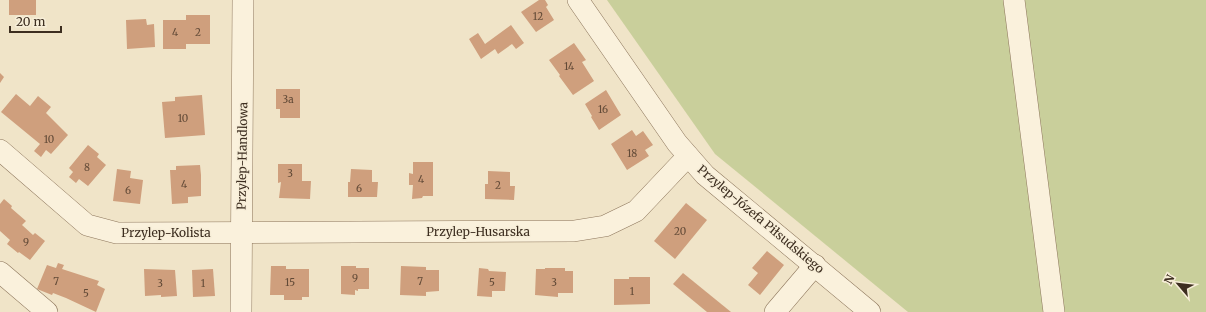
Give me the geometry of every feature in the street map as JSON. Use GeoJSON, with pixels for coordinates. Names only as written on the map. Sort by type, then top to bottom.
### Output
{"type":"FeatureCollection","features":[{"type":"Feature","properties":{"kind":"street","name":"Przylep-Handlowa"},"geometry":{"type":"LineString","coordinates":[[241,312],[244,0]]}},
{"type":"Feature","properties":{"kind":"street","name":"Przylep-Józefa Piłsudskiego"},"geometry":{"type":"LineString","coordinates":[[578,0],[677,143],[705,175],[870,312]]}},
{"type":"Feature","properties":{"kind":"street"},"geometry":{"type":"LineString","coordinates":[[1014,0],[1054,312]]}},
{"type":"Feature","properties":{"kind":"street","name":"Przylep-Kolista"},"geometry":{"type":"LineString","coordinates":[[0,150],[87,225],[117,233],[241,232]]}},
{"type":"Feature","properties":{"kind":"street","name":"Przylep-Husarska"},"geometry":{"type":"LineString","coordinates":[[241,232],[574,231],[605,226],[636,211],[688,156]]}},
{"type":"Feature","properties":{"kind":"street"},"geometry":{"type":"LineString","coordinates":[[775,312],[814,265]]}},
{"type":"Feature","properties":{"kind":"street"},"geometry":{"type":"LineString","coordinates":[[0,272],[47,312]]}},
{"type":"Feature","properties":{"kind":"green space"},"geometry":{"type":"Polygon","coordinates":[[[607,0],[1007,0],[1046,312],[908,312],[715,154],[607,0]]]}},
{"type":"Feature","properties":{"kind":"green space"},"geometry":{"type":"Polygon","coordinates":[[[1024,0],[1206,0],[1206,312],[1060,312],[1024,0]]]}},
{"type":"Feature","properties":{"kind":"building"},"geometry":{"type":"Polygon","coordinates":[[[9,0],[36,0],[36,15],[9,15],[9,0]]]}},
{"type":"Feature","properties":{"kind":"building"},"geometry":{"type":"Polygon","coordinates":[[[539,0],[545,0],[548,5],[546,7],[554,20],[536,32],[521,12],[539,0]]]}},
{"type":"Feature","properties":{"kind":"building"},"geometry":{"type":"Polygon","coordinates":[[[186,15],[210,15],[210,44],[186,44],[186,49],[163,49],[163,20],[186,20],[186,15]]]}},
{"type":"Feature","properties":{"kind":"building"},"geometry":{"type":"Polygon","coordinates":[[[146,19],[147,25],[154,24],[155,47],[127,49],[126,20],[146,19]]]}},
{"type":"Feature","properties":{"kind":"building"},"geometry":{"type":"Polygon","coordinates":[[[511,25],[524,43],[516,49],[512,44],[498,54],[495,49],[481,59],[469,39],[478,33],[485,44],[511,25]]]}},
{"type":"Feature","properties":{"kind":"building"},"geometry":{"type":"Polygon","coordinates":[[[574,43],[586,60],[582,62],[594,81],[573,95],[549,60],[574,43]]]}},
{"type":"Feature","properties":{"kind":"building"},"geometry":{"type":"Polygon","coordinates":[[[0,73],[4,77],[0,83],[0,73]]]}},
{"type":"Feature","properties":{"kind":"building"},"geometry":{"type":"Polygon","coordinates":[[[276,89],[300,89],[300,118],[280,118],[280,109],[276,109],[276,89]]]}},
{"type":"Feature","properties":{"kind":"building"},"geometry":{"type":"Polygon","coordinates":[[[606,90],[621,115],[599,130],[585,104],[606,90]]]}},
{"type":"Feature","properties":{"kind":"building"},"geometry":{"type":"Polygon","coordinates":[[[16,94],[30,106],[38,96],[51,107],[46,113],[68,135],[51,154],[46,150],[41,157],[34,151],[40,144],[1,112],[16,94]]]}},
{"type":"Feature","properties":{"kind":"building"},"geometry":{"type":"Polygon","coordinates":[[[202,95],[205,135],[165,138],[162,102],[175,101],[175,97],[202,95]]]}},
{"type":"Feature","properties":{"kind":"building"},"geometry":{"type":"Polygon","coordinates":[[[632,130],[636,136],[643,131],[653,145],[645,150],[649,156],[627,170],[611,144],[632,130]]]}},
{"type":"Feature","properties":{"kind":"building"},"geometry":{"type":"Polygon","coordinates":[[[88,145],[99,154],[97,157],[106,165],[88,186],[79,179],[76,183],[69,177],[73,172],[69,168],[88,145]]]}},
{"type":"Feature","properties":{"kind":"building"},"geometry":{"type":"Polygon","coordinates":[[[413,162],[433,162],[433,196],[423,196],[422,198],[412,199],[413,185],[409,185],[409,173],[413,174],[413,162]]]}},
{"type":"Feature","properties":{"kind":"building"},"geometry":{"type":"Polygon","coordinates":[[[278,164],[302,164],[302,181],[311,181],[310,199],[279,198],[281,182],[278,183],[278,164]]]}},
{"type":"Feature","properties":{"kind":"building"},"geometry":{"type":"Polygon","coordinates":[[[200,165],[201,196],[188,197],[188,203],[172,204],[170,170],[176,170],[176,166],[200,165]]]}},
{"type":"Feature","properties":{"kind":"building"},"geometry":{"type":"Polygon","coordinates":[[[117,169],[131,171],[130,178],[143,180],[140,204],[113,201],[117,169]]]}},
{"type":"Feature","properties":{"kind":"building"},"geometry":{"type":"Polygon","coordinates":[[[351,169],[372,170],[372,182],[378,182],[377,197],[348,197],[348,182],[350,182],[351,169]]]}},
{"type":"Feature","properties":{"kind":"building"},"geometry":{"type":"Polygon","coordinates":[[[488,171],[510,172],[510,186],[515,186],[514,200],[485,199],[485,184],[488,184],[488,171]]]}},
{"type":"Feature","properties":{"kind":"building"},"geometry":{"type":"Polygon","coordinates":[[[4,199],[12,206],[11,208],[26,221],[22,225],[33,235],[35,233],[45,241],[30,260],[7,244],[10,240],[0,231],[0,204],[4,199]]]}},
{"type":"Feature","properties":{"kind":"building"},"geometry":{"type":"Polygon","coordinates":[[[686,203],[707,220],[675,259],[654,241],[686,203]]]}},
{"type":"Feature","properties":{"kind":"building"},"geometry":{"type":"Polygon","coordinates":[[[767,251],[784,265],[760,295],[748,285],[758,273],[752,268],[767,251]]]}},
{"type":"Feature","properties":{"kind":"building"},"geometry":{"type":"Polygon","coordinates":[[[58,263],[64,265],[62,269],[99,281],[97,285],[105,289],[96,312],[66,298],[53,293],[52,295],[37,289],[47,265],[56,268],[58,263]]]}},
{"type":"Feature","properties":{"kind":"building"},"geometry":{"type":"Polygon","coordinates":[[[271,266],[286,266],[286,269],[309,269],[309,297],[302,297],[302,300],[284,300],[284,295],[270,295],[271,266]]]}},
{"type":"Feature","properties":{"kind":"building"},"geometry":{"type":"Polygon","coordinates":[[[341,266],[369,268],[369,289],[358,289],[358,291],[355,290],[355,295],[341,294],[341,266]]]}},
{"type":"Feature","properties":{"kind":"building"},"geometry":{"type":"Polygon","coordinates":[[[401,266],[426,267],[426,270],[439,270],[439,291],[426,292],[426,296],[400,295],[401,266]]]}},
{"type":"Feature","properties":{"kind":"building"},"geometry":{"type":"Polygon","coordinates":[[[479,268],[488,269],[489,271],[506,272],[505,291],[492,291],[492,297],[477,296],[479,268]]]}},
{"type":"Feature","properties":{"kind":"building"},"geometry":{"type":"Polygon","coordinates":[[[565,268],[565,271],[573,271],[573,293],[558,293],[558,297],[535,295],[536,269],[565,268]]]}},
{"type":"Feature","properties":{"kind":"building"},"geometry":{"type":"Polygon","coordinates":[[[144,269],[175,270],[177,296],[145,296],[144,269]]]}},
{"type":"Feature","properties":{"kind":"building"},"geometry":{"type":"Polygon","coordinates":[[[213,269],[215,296],[193,297],[192,270],[213,269]]]}},
{"type":"Feature","properties":{"kind":"building"},"geometry":{"type":"Polygon","coordinates":[[[683,273],[731,312],[707,312],[673,284],[683,273]]]}},
{"type":"Feature","properties":{"kind":"building"},"geometry":{"type":"Polygon","coordinates":[[[629,277],[650,277],[650,304],[614,305],[614,279],[629,279],[629,277]]]}}]}
